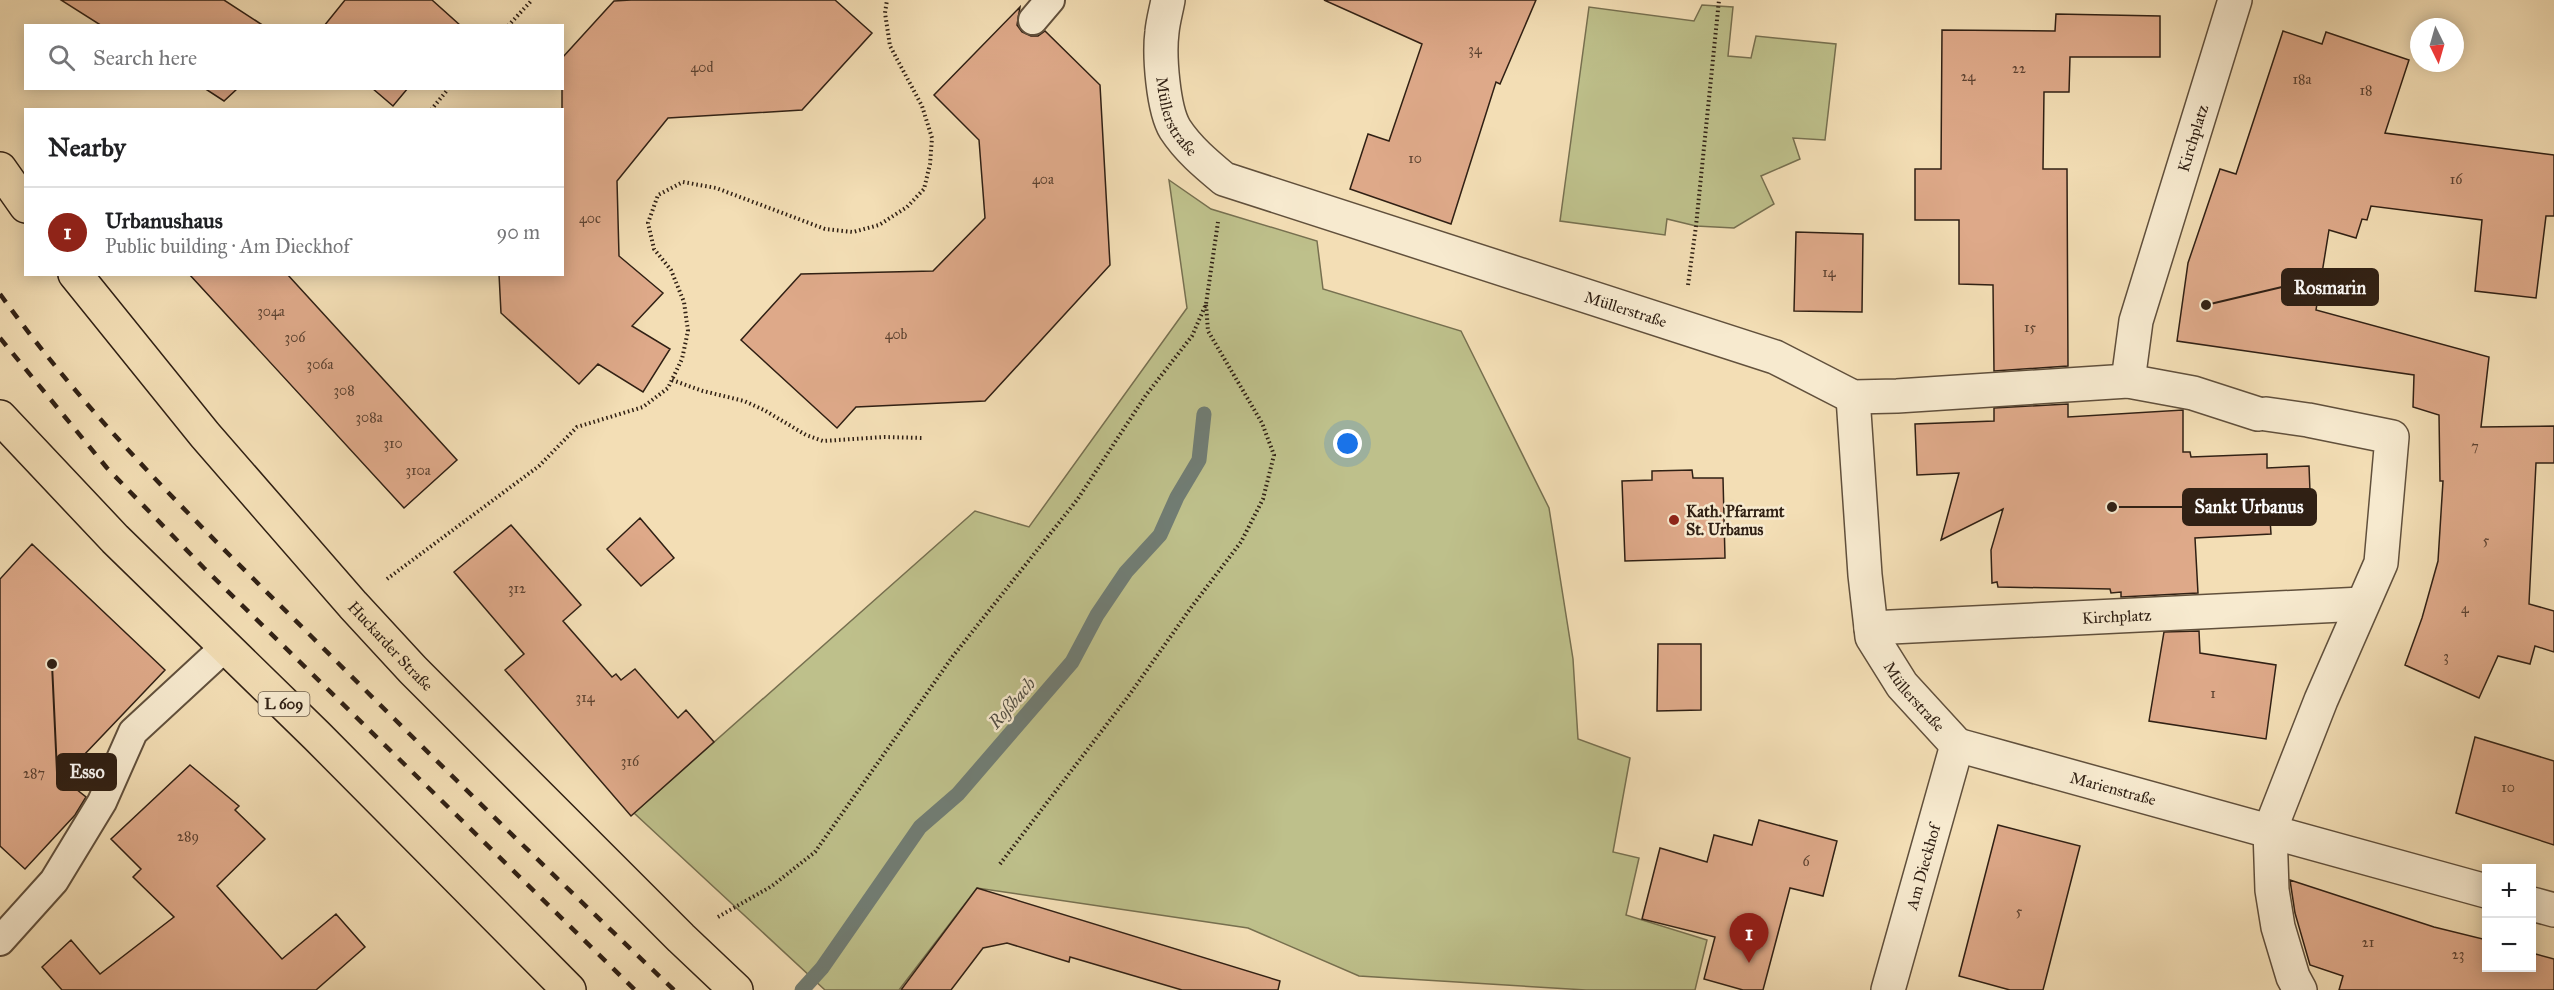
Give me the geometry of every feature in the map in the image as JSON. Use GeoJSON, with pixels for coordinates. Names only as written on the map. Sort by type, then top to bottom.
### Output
{"type":"FeatureCollection","features":[{"type":"Feature","properties":{"kind":"main road"},"geometry":{"type":"LineString","coordinates":[[0,169],[24,203]]}},
{"type":"Feature","properties":{"kind":"main road","name":"Huckarder Straße"},"geometry":{"type":"LineString","coordinates":[[77,276],[205,435],[353,605],[413,670],[736,990]]}},
{"type":"Feature","properties":{"kind":"main road","name":"L 609"},"geometry":{"type":"LineString","coordinates":[[0,417],[115,539],[317,736],[569,990]]}},
{"type":"Feature","properties":{"kind":"street","name":"Müllerstraße"},"geometry":{"type":"LineString","coordinates":[[1168,0],[1162,34],[1162,68],[1166,98],[1174,127],[1198,157],[1224,179],[1775,357],[1853,397],[1864,575],[1872,638],[1902,685],[1957,745]]}},
{"type":"Feature","properties":{"kind":"street","name":"Kirchplatz"},"geometry":{"type":"LineString","coordinates":[[2128,381],[2136,321],[2235,0]]}},
{"type":"Feature","properties":{"kind":"street"},"geometry":{"type":"LineString","coordinates":[[1853,397],[2128,381],[2193,393],[2262,414],[2308,420],[2392,437],[2381,563],[2321,700],[2270,830],[2272,890],[2278,927],[2293,977],[2300,990]]}},
{"type":"Feature","properties":{"kind":"street","name":"Kirchplatz"},"geometry":{"type":"LineString","coordinates":[[1871,628],[2362,604]]}},
{"type":"Feature","properties":{"kind":"street","name":"Marienstraße"},"geometry":{"type":"LineString","coordinates":[[1957,745],[2482,890]]}},
{"type":"Feature","properties":{"kind":"street","name":"Am Dieckhof"},"geometry":{"type":"LineString","coordinates":[[1888,990],[1957,745]]}},
{"type":"Feature","properties":{"kind":"street"},"geometry":{"type":"LineString","coordinates":[[2536,905],[2554,910]]}},
{"type":"Feature","properties":{"kind":"lane"},"geometry":{"type":"LineString","coordinates":[[0,941],[54,881],[102,802],[133,732],[225,647]]}},
{"type":"Feature","properties":{"kind":"path"},"geometry":{"type":"LineString","coordinates":[[510,24],[532,0]]}},
{"type":"Feature","properties":{"kind":"path"},"geometry":{"type":"LineString","coordinates":[[353,605],[539,466],[577,427],[644,407],[668,388],[682,359],[688,330],[684,302],[670,270],[654,249],[648,223],[658,195],[683,182],[716,188],[825,229],[853,232],[879,225],[907,207],[924,189],[930,164],[932,138],[922,106],[890,46],[885,13],[887,0]]}},
{"type":"Feature","properties":{"kind":"path"},"geometry":{"type":"LineString","coordinates":[[1686,294],[1696,226],[1719,0]]}},
{"type":"Feature","properties":{"kind":"path"},"geometry":{"type":"LineString","coordinates":[[432,108],[447,90]]}},
{"type":"Feature","properties":{"kind":"path"},"geometry":{"type":"LineString","coordinates":[[1000,864],[1130,694],[1241,542],[1263,499],[1274,455],[1262,423],[1208,331],[1206,304],[1224,179]]}},
{"type":"Feature","properties":{"kind":"path"},"geometry":{"type":"LineString","coordinates":[[681,938],[772,886],[815,852],[953,656],[1077,500],[1146,396],[1192,336],[1206,304]]}},
{"type":"Feature","properties":{"kind":"path"},"geometry":{"type":"LineString","coordinates":[[672,380],[703,391],[744,401],[806,435],[822,441],[884,437],[923,438]]}},
{"type":"Feature","properties":{"kind":"green space"},"geometry":{"type":"Polygon","coordinates":[[[1702,5],[1733,7],[1728,56],[1751,58],[1756,36],[1836,44],[1825,140],[1793,138],[1800,159],[1761,176],[1774,204],[1734,228],[1696,226],[1667,219],[1665,235],[1560,221],[1589,7],[1694,21],[1702,5]]]}},
{"type":"Feature","properties":{"kind":"green space"},"geometry":{"type":"Polygon","coordinates":[[[1169,180],[1211,209],[1317,241],[1323,289],[1461,331],[1549,508],[1573,659],[1578,739],[1630,758],[1613,852],[1639,858],[1626,915],[1707,940],[1695,990],[1586,990],[1359,976],[1248,928],[977,888],[899,990],[825,990],[634,813],[975,511],[1029,527],[1187,308],[1169,180]]]}},
{"type":"Feature","properties":{"kind":"building"},"geometry":{"type":"Polygon","coordinates":[[[61,0],[224,0],[261,24],[99,24],[61,0]]]}},
{"type":"Feature","properties":{"kind":"building"},"geometry":{"type":"Polygon","coordinates":[[[345,0],[432,0],[459,24],[326,24],[345,0]]]}},
{"type":"Feature","properties":{"kind":"building"},"geometry":{"type":"Polygon","coordinates":[[[835,0],[872,33],[802,110],[668,118],[617,181],[619,256],[663,293],[632,326],[670,349],[643,392],[598,364],[579,384],[501,313],[499,276],[564,276],[564,108],[562,108],[562,90],[564,90],[564,56],[614,1],[835,0]]]}},
{"type":"Feature","properties":{"kind":"building"},"geometry":{"type":"Polygon","coordinates":[[[1324,0],[1536,0],[1500,84],[1496,82],[1451,224],[1350,189],[1368,134],[1389,141],[1422,44],[1324,0]]]}},
{"type":"Feature","properties":{"kind":"building"},"geometry":{"type":"Polygon","coordinates":[[[1020,7],[1017,25],[1022,32],[1038,36],[1045,31],[1100,85],[1110,265],[985,401],[856,407],[837,428],[741,340],[801,274],[933,271],[985,218],[979,140],[934,95],[1020,7]]]}},
{"type":"Feature","properties":{"kind":"building"},"geometry":{"type":"Polygon","coordinates":[[[2056,14],[2160,16],[2160,57],[2070,57],[2069,92],[2044,92],[2043,169],[2067,169],[2068,366],[1994,371],[1993,285],[1959,284],[1959,220],[1915,220],[1915,169],[1941,169],[1942,30],[2055,31],[2056,14]]]}},
{"type":"Feature","properties":{"kind":"building"},"geometry":{"type":"Polygon","coordinates":[[[2283,31],[2322,44],[2326,32],[2409,60],[2385,133],[2554,155],[2554,216],[2546,216],[2536,298],[2475,291],[2482,220],[2371,206],[2367,220],[2362,219],[2356,238],[2329,230],[2316,310],[2489,357],[2481,427],[2554,426],[2554,463],[2536,463],[2529,604],[2554,611],[2554,652],[2535,646],[2530,664],[2498,656],[2479,698],[2405,665],[2422,618],[2438,561],[2443,481],[2440,481],[2439,415],[2413,407],[2414,375],[2177,341],[2188,263],[2220,169],[2236,174],[2283,31]]]}},
{"type":"Feature","properties":{"kind":"building"},"geometry":{"type":"Polygon","coordinates":[[[207,90],[236,90],[224,101],[207,90]]]}},
{"type":"Feature","properties":{"kind":"building"},"geometry":{"type":"Polygon","coordinates":[[[374,90],[406,90],[393,106],[374,90]]]}},
{"type":"Feature","properties":{"kind":"building"},"geometry":{"type":"Polygon","coordinates":[[[1796,232],[1863,234],[1862,312],[1794,311],[1796,232]]]}},
{"type":"Feature","properties":{"kind":"building"},"geometry":{"type":"Polygon","coordinates":[[[191,276],[289,276],[457,460],[404,508],[191,276]]]}},
{"type":"Feature","properties":{"kind":"building"},"geometry":{"type":"Polygon","coordinates":[[[2068,404],[2068,417],[2183,410],[2183,452],[2190,452],[2191,457],[2267,454],[2267,468],[2309,466],[2311,516],[2270,519],[2271,534],[2195,538],[2198,593],[2121,597],[2121,592],[2111,593],[2110,589],[1998,587],[1997,582],[1992,583],[1991,550],[2003,509],[1941,540],[1959,473],[1917,475],[1915,424],[1994,421],[1994,408],[2068,404]]]}},
{"type":"Feature","properties":{"kind":"building","name":"Kath. Pfarramt St. Urbanus"},"geometry":{"type":"Polygon","coordinates":[[[1692,470],[1693,478],[1723,478],[1725,558],[1625,561],[1622,481],[1652,480],[1652,471],[1692,470]]]}},
{"type":"Feature","properties":{"kind":"building"},"geometry":{"type":"Polygon","coordinates":[[[640,518],[674,558],[641,586],[607,549],[640,518]]]}},
{"type":"Feature","properties":{"kind":"building"},"geometry":{"type":"Polygon","coordinates":[[[511,525],[581,605],[563,621],[612,677],[616,674],[621,680],[635,669],[678,718],[686,710],[714,742],[631,816],[505,670],[524,654],[454,572],[511,525]]]}},
{"type":"Feature","properties":{"kind":"building"},"geometry":{"type":"Polygon","coordinates":[[[32,544],[165,670],[62,778],[86,797],[75,815],[25,869],[0,846],[0,579],[32,544]]]}},
{"type":"Feature","properties":{"kind":"building"},"geometry":{"type":"Polygon","coordinates":[[[2199,631],[2200,653],[2276,665],[2266,739],[2149,721],[2164,632],[2199,631]]]}},
{"type":"Feature","properties":{"kind":"building"},"geometry":{"type":"Polygon","coordinates":[[[1658,644],[1701,644],[1701,710],[1657,711],[1658,644]]]}},
{"type":"Feature","properties":{"kind":"building"},"geometry":{"type":"Polygon","coordinates":[[[2475,737],[2554,761],[2554,845],[2456,813],[2475,737]]]}},
{"type":"Feature","properties":{"kind":"building"},"geometry":{"type":"Polygon","coordinates":[[[190,765],[239,806],[235,810],[265,839],[217,886],[282,959],[336,914],[365,947],[316,990],[62,990],[42,967],[71,940],[100,974],[174,917],[133,877],[141,869],[111,839],[190,765]]]}},
{"type":"Feature","properties":{"kind":"building"},"geometry":{"type":"Polygon","coordinates":[[[1759,820],[1837,841],[1823,896],[1790,888],[1763,990],[1743,990],[1704,979],[1715,937],[1642,919],[1660,848],[1707,862],[1714,835],[1752,845],[1759,820]]]}},
{"type":"Feature","properties":{"kind":"building"},"geometry":{"type":"Polygon","coordinates":[[[1998,825],[2080,846],[2043,990],[2010,990],[1959,976],[1998,825]]]}},
{"type":"Feature","properties":{"kind":"building"},"geometry":{"type":"Polygon","coordinates":[[[2290,880],[2434,927],[2482,939],[2482,972],[2536,972],[2536,954],[2554,959],[2554,990],[2339,990],[2343,976],[2310,965],[2295,913],[2290,880]]]}},
{"type":"Feature","properties":{"kind":"building"},"geometry":{"type":"Polygon","coordinates":[[[977,888],[1280,981],[1278,990],[1182,990],[1070,957],[1069,962],[1007,943],[983,948],[951,990],[901,990],[977,888]]]}},
{"type":"Feature","properties":{"kind":"waterway","name":"Roßbach"},"geometry":{"type":"LineString","coordinates":[[802,990],[822,968],[920,827],[958,794],[1072,662],[1097,615],[1126,572],[1160,535],[1177,497],[1199,460],[1204,414]]}},
{"type":"Feature","properties":{"kind":"railway"},"geometry":{"type":"LineString","coordinates":[[0,294],[70,383],[184,509],[442,766],[674,990]]}},
{"type":"Feature","properties":{"kind":"railway"},"geometry":{"type":"LineString","coordinates":[[0,338],[107,468],[204,568],[635,990]]}},
{"type":"Feature","properties":{"kind":"place","name":"Rosmarin"},"geometry":{"type":"Point","coordinates":[2206,305]}},
{"type":"Feature","properties":{"kind":"place","name":"Sankt Urbanus"},"geometry":{"type":"Point","coordinates":[2112,507]}},
{"type":"Feature","properties":{"kind":"place","name":"Kath. Pfarramt St. Urbanus"},"geometry":{"type":"Point","coordinates":[1674,520]}},
{"type":"Feature","properties":{"kind":"place","name":"Esso"},"geometry":{"type":"Point","coordinates":[52,664]}},
{"type":"Feature","properties":{"kind":"place","name":"Urbanushaus"},"geometry":{"type":"Point","coordinates":[1749,963]}}]}
